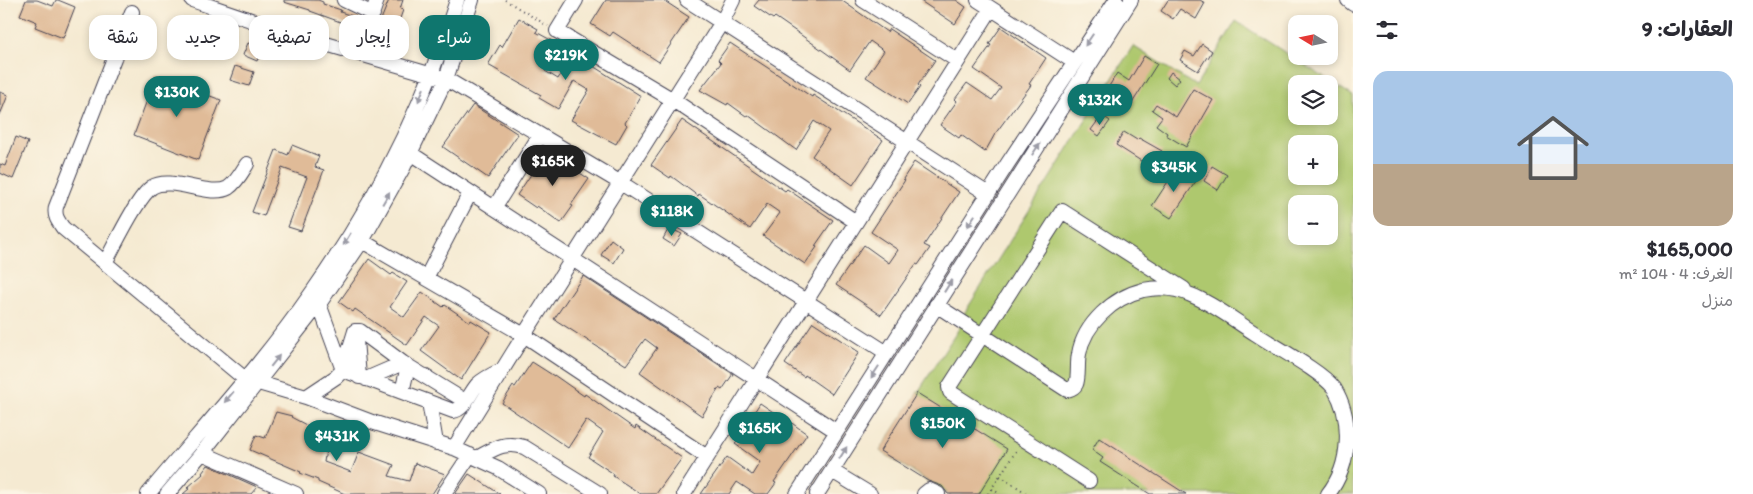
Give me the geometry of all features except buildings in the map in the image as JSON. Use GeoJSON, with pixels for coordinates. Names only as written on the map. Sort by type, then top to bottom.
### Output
{"type":"FeatureCollection","features":[{"type":"Feature","properties":{"kind":"street"},"geometry":{"type":"LineString","coordinates":[[192,0],[295,36],[339,48]]}},
{"type":"Feature","properties":{"kind":"street"},"geometry":{"type":"LineString","coordinates":[[344,0],[373,14],[377,0]]}},
{"type":"Feature","properties":{"kind":"street"},"geometry":{"type":"LineString","coordinates":[[167,494],[202,452],[313,292],[348,238],[404,136],[457,0]]}},
{"type":"Feature","properties":{"kind":"street"},"geometry":{"type":"LineString","coordinates":[[148,494],[320,304],[362,240],[410,153],[446,78],[472,0]]}},
{"type":"Feature","properties":{"kind":"street"},"geometry":{"type":"LineString","coordinates":[[576,0],[557,31],[673,100],[856,222]]}},
{"type":"Feature","properties":{"kind":"street"},"geometry":{"type":"LineString","coordinates":[[687,0],[988,194]]}},
{"type":"Feature","properties":{"kind":"street"},"geometry":{"type":"LineString","coordinates":[[454,448],[722,22],[733,0]]}},
{"type":"Feature","properties":{"kind":"street"},"geometry":{"type":"LineString","coordinates":[[863,0],[958,61]]}},
{"type":"Feature","properties":{"kind":"street"},"geometry":{"type":"LineString","coordinates":[[978,0],[1074,62]]}},
{"type":"Feature","properties":{"kind":"street"},"geometry":{"type":"LineString","coordinates":[[798,494],[836,431],[988,194],[1116,0]]}},
{"type":"Feature","properties":{"kind":"street"},"geometry":{"type":"LineString","coordinates":[[816,494],[1131,0]]}},
{"type":"Feature","properties":{"kind":"street"},"geometry":{"type":"LineString","coordinates":[[1348,0],[1353,4]]}},
{"type":"Feature","properties":{"kind":"street"},"geometry":{"type":"LineString","coordinates":[[684,494],[991,8]]}},
{"type":"Feature","properties":{"kind":"street"},"geometry":{"type":"LineString","coordinates":[[132,12],[55,210],[57,220],[63,228],[251,381],[306,397],[372,422],[454,448],[498,468],[536,493]]}},
{"type":"Feature","properties":{"kind":"street"},"geometry":{"type":"LineString","coordinates":[[384,60],[446,78],[621,183],[887,353]]}},
{"type":"Feature","properties":{"kind":"street"},"geometry":{"type":"LineString","coordinates":[[494,208],[540,135]]}},
{"type":"Feature","properties":{"kind":"street"},"geometry":{"type":"LineString","coordinates":[[410,153],[836,431]]}},
{"type":"Feature","properties":{"kind":"street"},"geometry":{"type":"LineString","coordinates":[[1008,163],[1021,171]]}},
{"type":"Feature","properties":{"kind":"street"},"geometry":{"type":"LineString","coordinates":[[105,263],[140,198],[153,186],[164,183],[222,190],[233,183],[247,164]]}},
{"type":"Feature","properties":{"kind":"street"},"geometry":{"type":"LineString","coordinates":[[426,278],[470,193]]}},
{"type":"Feature","properties":{"kind":"street"},"geometry":{"type":"LineString","coordinates":[[1089,481],[950,392],[949,388],[1062,211],[1204,301],[1334,387],[1346,410],[1349,437],[1341,474],[1328,494]]}},
{"type":"Feature","properties":{"kind":"street"},"geometry":{"type":"LineString","coordinates":[[362,240],[524,335],[707,457]]}},
{"type":"Feature","properties":{"kind":"street"},"geometry":{"type":"LineString","coordinates":[[936,305],[1064,389],[1070,389],[1077,383],[1079,351],[1084,338],[1099,316],[1119,300],[1136,292],[1155,288],[1180,291],[1204,301]]}},
{"type":"Feature","properties":{"kind":"street"},"geometry":{"type":"LineString","coordinates":[[320,304],[343,370],[453,412],[460,409],[477,385],[488,376],[502,370]]}},
{"type":"Feature","properties":{"kind":"street"},"geometry":{"type":"LineString","coordinates":[[306,397],[336,377],[343,370],[355,331]]}},
{"type":"Feature","properties":{"kind":"street"},"geometry":{"type":"LineString","coordinates":[[355,331],[360,331],[406,364],[465,401]]}},
{"type":"Feature","properties":{"kind":"street"},"geometry":{"type":"LineString","coordinates":[[355,331],[362,378]]}},
{"type":"Feature","properties":{"kind":"street"},"geometry":{"type":"LineString","coordinates":[[362,378],[406,364]]}},
{"type":"Feature","properties":{"kind":"street"},"geometry":{"type":"LineString","coordinates":[[402,392],[406,364]]}},
{"type":"Feature","properties":{"kind":"street"},"geometry":{"type":"LineString","coordinates":[[428,402],[436,443]]}},
{"type":"Feature","properties":{"kind":"street"},"geometry":{"type":"LineString","coordinates":[[444,494],[473,456],[503,444],[515,444],[524,447],[600,494]]}},
{"type":"Feature","properties":{"kind":"street"},"geometry":{"type":"LineString","coordinates":[[202,452],[268,489],[296,494]]}},
{"type":"Feature","properties":{"kind":"street"},"geometry":{"type":"LineString","coordinates":[[832,471],[870,494]]}},
{"type":"Feature","properties":{"kind":"street"},"geometry":{"type":"LineString","coordinates":[[924,494],[930,490],[938,494]]}},
{"type":"Feature","properties":{"kind":"path"},"geometry":{"type":"LineString","coordinates":[[505,0],[557,31]]}},
{"type":"Feature","properties":{"kind":"path"},"geometry":{"type":"LineString","coordinates":[[988,494],[1024,439]]}},
{"type":"Feature","properties":{"kind":"path"},"geometry":{"type":"LineString","coordinates":[[1000,476],[1028,494]]}},
{"type":"Feature","properties":{"kind":"path"},"geometry":{"type":"LineString","coordinates":[[992,488],[1000,494]]}},
{"type":"Feature","properties":{"kind":"green space"},"geometry":{"type":"Polygon","coordinates":[[[1236,21],[1288,54],[1288,65],[1305,65],[1320,75],[1288,75],[1288,125],[1338,125],[1338,86],[1353,96],[1353,494],[948,494],[880,451],[960,327],[965,312],[1133,46],[1196,86],[1236,21]]]}}]}
